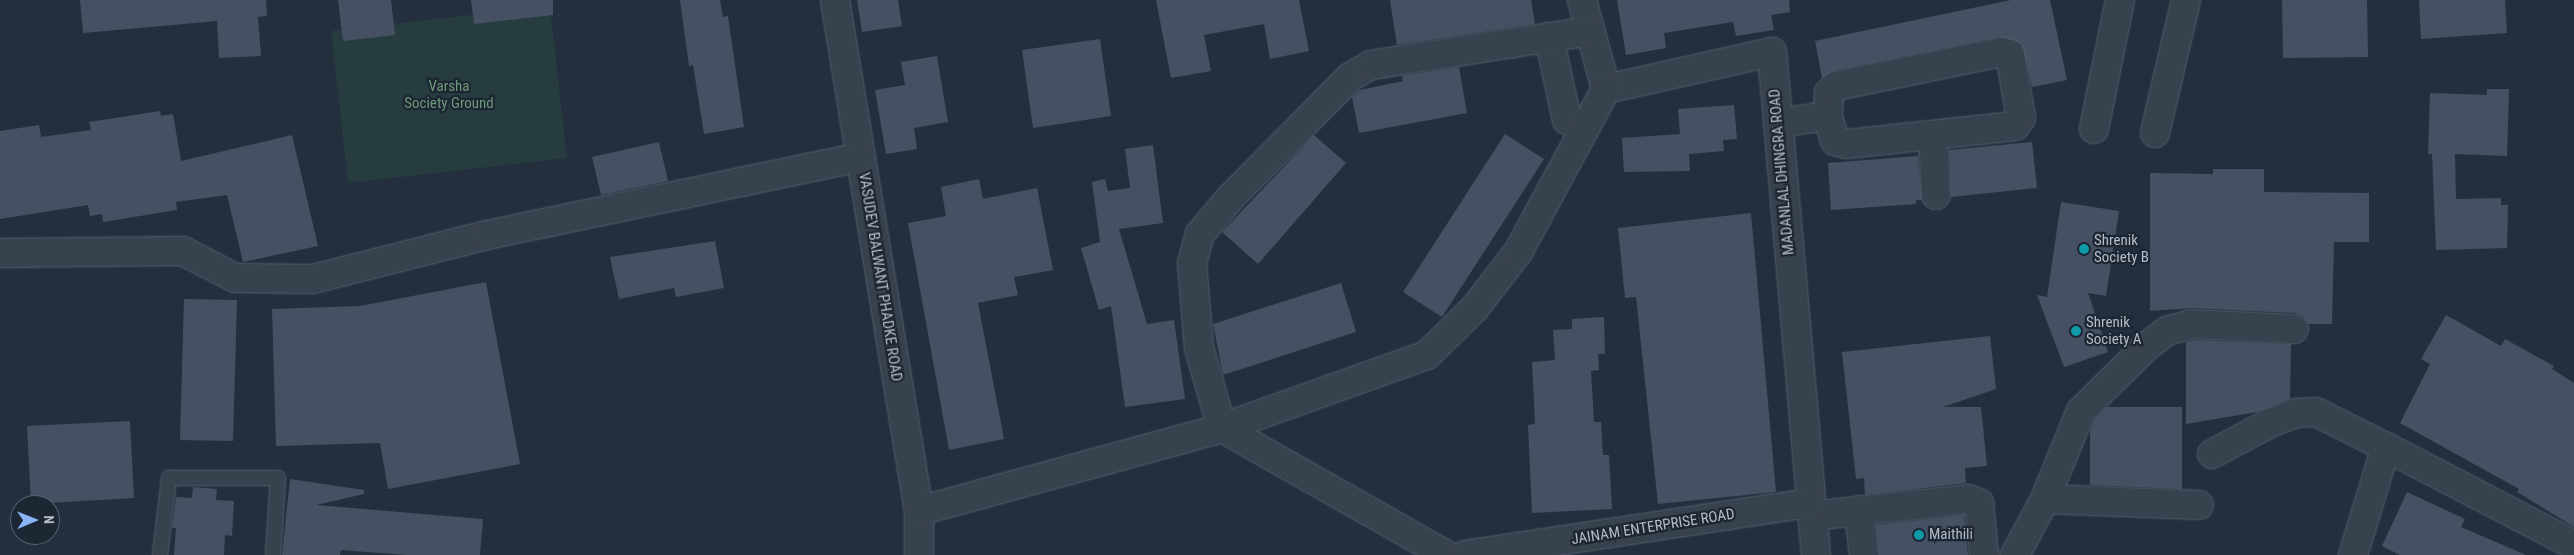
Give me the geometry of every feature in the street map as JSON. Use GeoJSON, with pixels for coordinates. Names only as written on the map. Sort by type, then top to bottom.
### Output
{"type":"FeatureCollection","features":[{"type":"Feature","properties":{"kind":"street","name":"VASUDEV BALWANT PHADKE ROAD"},"geometry":{"type":"LineString","coordinates":[[835,0],[919,511],[919,555]]}},
{"type":"Feature","properties":{"kind":"street"},"geometry":{"type":"LineString","coordinates":[[919,511],[1222,428],[1427,355],[1474,309],[1518,252],[1606,89],[1582,0]]}},
{"type":"Feature","properties":{"kind":"street"},"geometry":{"type":"LineString","coordinates":[[2094,129],[2120,0]]}},
{"type":"Feature","properties":{"kind":"street"},"geometry":{"type":"LineString","coordinates":[[2155,133],[2186,0]]}},
{"type":"Feature","properties":{"kind":"street"},"geometry":{"type":"LineString","coordinates":[[1446,555],[1222,428],[1199,348],[1193,306],[1192,262],[1200,234],[1232,197],[1350,77],[1371,65],[1590,31]]}},
{"type":"Feature","properties":{"kind":"street"},"geometry":{"type":"LineString","coordinates":[[1549,37],[1567,120]]}},
{"type":"Feature","properties":{"kind":"street","name":"MADANLAL DHINGRA ROAD"},"geometry":{"type":"LineString","coordinates":[[1606,89],[1772,52],[1816,555]]}},
{"type":"Feature","properties":{"kind":"street"},"geometry":{"type":"LineString","coordinates":[[2002,52],[2010,54],[2021,118],[2015,126],[1846,144],[1835,141],[1828,116],[1828,93],[1836,86],[2002,52]]}},
{"type":"Feature","properties":{"kind":"street"},"geometry":{"type":"LineString","coordinates":[[1778,123],[1828,116]]}},
{"type":"Feature","properties":{"kind":"street"},"geometry":{"type":"LineString","coordinates":[[1933,136],[1936,195]]}},
{"type":"Feature","properties":{"kind":"street"},"geometry":{"type":"LineString","coordinates":[[0,252],[183,251],[235,278],[313,279],[487,235],[860,157]]}},
{"type":"Feature","properties":{"kind":"street"},"geometry":{"type":"LineString","coordinates":[[2015,555],[2045,499],[2081,411],[2113,378],[2167,331],[2191,324],[2294,329]]}},
{"type":"Feature","properties":{"kind":"street"},"geometry":{"type":"LineString","coordinates":[[2212,454],[2270,423],[2296,413],[2316,412],[2574,546]]}},
{"type":"Feature","properties":{"kind":"street"},"geometry":{"type":"LineString","coordinates":[[2353,555],[2386,447]]}},
{"type":"Feature","properties":{"kind":"street","name":"JAINAM ENTERPRISE ROAD"},"geometry":{"type":"LineString","coordinates":[[1465,555],[1811,509],[1860,510],[1968,499],[1979,503],[1984,555]]}},
{"type":"Feature","properties":{"kind":"street"},"geometry":{"type":"LineString","coordinates":[[2045,499],[2199,505]]}},
{"type":"Feature","properties":{"kind":"street"},"geometry":{"type":"LineString","coordinates":[[1860,510],[1864,555]]}},
{"type":"Feature","properties":{"kind":"lane"},"geometry":{"type":"LineString","coordinates":[[160,555],[169,478],[278,478],[273,555]]}},
{"type":"Feature","properties":{"kind":"green space","name":"Varsha Society Ground"},"geometry":{"type":"Polygon","coordinates":[[[550,6],[567,158],[348,183],[331,31],[550,6]]]}},
{"type":"Feature","properties":{"kind":"building"},"geometry":{"type":"Polygon","coordinates":[[[80,0],[266,0],[267,16],[258,17],[261,56],[219,58],[217,21],[83,33],[80,0]]]}},
{"type":"Feature","properties":{"kind":"building"},"geometry":{"type":"Polygon","coordinates":[[[338,0],[391,0],[395,35],[343,41],[338,0]]]}},
{"type":"Feature","properties":{"kind":"building"},"geometry":{"type":"Polygon","coordinates":[[[471,0],[553,0],[553,15],[474,24],[471,0]]]}},
{"type":"Feature","properties":{"kind":"building"},"geometry":{"type":"Polygon","coordinates":[[[680,0],[720,0],[723,17],[728,16],[744,127],[704,134],[693,65],[689,66],[680,0]]]}},
{"type":"Feature","properties":{"kind":"building"},"geometry":{"type":"Polygon","coordinates":[[[857,0],[898,0],[902,26],[862,32],[857,0]]]}},
{"type":"Feature","properties":{"kind":"building"},"geometry":{"type":"Polygon","coordinates":[[[1156,0],[1299,0],[1309,51],[1270,59],[1264,24],[1204,35],[1211,71],[1171,78],[1156,0]]]}},
{"type":"Feature","properties":{"kind":"building"},"geometry":{"type":"Polygon","coordinates":[[[1390,0],[1531,0],[1535,24],[1397,45],[1390,0]]]}},
{"type":"Feature","properties":{"kind":"building"},"geometry":{"type":"Polygon","coordinates":[[[1617,0],[1789,0],[1790,12],[1771,15],[1774,30],[1736,36],[1733,22],[1664,33],[1666,48],[1626,55],[1617,0]]]}},
{"type":"Feature","properties":{"kind":"building"},"geometry":{"type":"Polygon","coordinates":[[[2011,0],[2050,0],[2067,80],[2032,87],[2022,44],[1999,37],[1833,71],[1822,78],[1815,41],[2011,0]]]}},
{"type":"Feature","properties":{"kind":"building"},"geometry":{"type":"Polygon","coordinates":[[[2282,0],[2367,0],[2368,57],[2283,58],[2282,0]]]}},
{"type":"Feature","properties":{"kind":"building"},"geometry":{"type":"Polygon","coordinates":[[[2419,0],[2505,0],[2507,33],[2421,39],[2419,0]]]}},
{"type":"Feature","properties":{"kind":"building"},"geometry":{"type":"Polygon","coordinates":[[[1100,39],[1111,116],[1033,128],[1022,50],[1100,39]]]}},
{"type":"Feature","properties":{"kind":"building"},"geometry":{"type":"Polygon","coordinates":[[[937,56],[948,122],[914,128],[917,149],[886,154],[875,90],[905,85],[901,62],[937,56]]]}},
{"type":"Feature","properties":{"kind":"building"},"geometry":{"type":"Polygon","coordinates":[[[1459,67],[1467,113],[1359,133],[1352,97],[1360,90],[1403,81],[1402,76],[1459,67]]]}},
{"type":"Feature","properties":{"kind":"building"},"geometry":{"type":"Polygon","coordinates":[[[2487,89],[2509,89],[2507,156],[2455,154],[2456,199],[2501,198],[2501,205],[2508,205],[2507,248],[2436,250],[2432,154],[2428,154],[2430,93],[2487,95],[2487,89]]]}},
{"type":"Feature","properties":{"kind":"building"},"geometry":{"type":"Polygon","coordinates":[[[1734,105],[1737,139],[1723,140],[1724,151],[1689,154],[1690,171],[1624,172],[1622,138],[1680,134],[1678,109],[1734,105]]]}},
{"type":"Feature","properties":{"kind":"building"},"geometry":{"type":"Polygon","coordinates":[[[160,111],[161,116],[173,114],[181,161],[292,135],[318,246],[243,262],[227,195],[176,202],[177,210],[103,222],[102,214],[90,216],[88,205],[0,219],[0,131],[39,125],[41,137],[91,130],[89,122],[160,111]]]}},
{"type":"Feature","properties":{"kind":"building"},"geometry":{"type":"Polygon","coordinates":[[[1505,134],[1544,159],[1442,317],[1403,292],[1505,134]]]}},
{"type":"Feature","properties":{"kind":"building"},"geometry":{"type":"Polygon","coordinates":[[[1314,135],[1346,163],[1258,264],[1222,232],[1314,135]]]}},
{"type":"Feature","properties":{"kind":"building"},"geometry":{"type":"Polygon","coordinates":[[[659,142],[668,181],[601,195],[592,157],[659,142]]]}},
{"type":"Feature","properties":{"kind":"building"},"geometry":{"type":"Polygon","coordinates":[[[2032,142],[2037,188],[1951,197],[1949,150],[2032,142]]]}},
{"type":"Feature","properties":{"kind":"building"},"geometry":{"type":"Polygon","coordinates":[[[1153,145],[1163,223],[1119,229],[1147,324],[1174,320],[1185,399],[1125,407],[1111,306],[1099,310],[1081,248],[1100,242],[1092,182],[1105,179],[1108,191],[1130,188],[1125,149],[1153,145]]]}},
{"type":"Feature","properties":{"kind":"building"},"geometry":{"type":"Polygon","coordinates":[[[1918,156],[1922,200],[1916,200],[1916,204],[1831,210],[1828,163],[1918,156]]]}},
{"type":"Feature","properties":{"kind":"building"},"geometry":{"type":"Polygon","coordinates":[[[2213,169],[2264,169],[2264,192],[2369,193],[2369,242],[2334,242],[2332,324],[2308,324],[2303,316],[2295,313],[2192,308],[2150,311],[2150,173],[2213,174],[2213,169]]]}},
{"type":"Feature","properties":{"kind":"building"},"geometry":{"type":"Polygon","coordinates":[[[979,179],[983,199],[1037,188],[1053,270],[1014,277],[1018,295],[978,303],[1004,439],[949,450],[908,223],[946,216],[941,187],[979,179]]]}},
{"type":"Feature","properties":{"kind":"building"},"geometry":{"type":"Polygon","coordinates":[[[2061,202],[2119,211],[2106,296],[2088,293],[2108,352],[2064,367],[2037,295],[2047,297],[2061,202]]]}},
{"type":"Feature","properties":{"kind":"building"},"geometry":{"type":"Polygon","coordinates":[[[1751,213],[1776,492],[1658,504],[1636,297],[1625,298],[1618,228],[1751,213]]]}},
{"type":"Feature","properties":{"kind":"building"},"geometry":{"type":"Polygon","coordinates":[[[715,241],[724,288],[676,297],[674,288],[619,299],[610,257],[715,241]]]}},
{"type":"Feature","properties":{"kind":"building"},"geometry":{"type":"Polygon","coordinates":[[[486,282],[520,464],[388,489],[380,443],[276,446],[272,309],[360,306],[486,282]]]}},
{"type":"Feature","properties":{"kind":"building"},"geometry":{"type":"Polygon","coordinates":[[[1341,283],[1356,332],[1223,375],[1213,324],[1341,283]]]}},
{"type":"Feature","properties":{"kind":"building"},"geometry":{"type":"Polygon","coordinates":[[[184,299],[237,300],[233,441],[180,440],[184,299]]]}},
{"type":"Feature","properties":{"kind":"building"},"geometry":{"type":"Polygon","coordinates":[[[2446,315],[2501,346],[2505,339],[2554,366],[2552,369],[2574,383],[2574,527],[2517,492],[2519,489],[2400,423],[2430,364],[2421,359],[2446,315]]]}},
{"type":"Feature","properties":{"kind":"building"},"geometry":{"type":"Polygon","coordinates":[[[1604,317],[1605,354],[1598,354],[1599,370],[1591,371],[1594,422],[1601,422],[1603,455],[1609,455],[1612,509],[1532,513],[1528,425],[1535,424],[1532,362],[1555,360],[1553,330],[1572,329],[1572,319],[1604,317]]]}},
{"type":"Feature","properties":{"kind":"building"},"geometry":{"type":"Polygon","coordinates":[[[1990,336],[1996,389],[1943,407],[1981,407],[1987,466],[1965,468],[1966,483],[1865,495],[1864,478],[1856,479],[1842,352],[1990,336]]]}},
{"type":"Feature","properties":{"kind":"building"},"geometry":{"type":"Polygon","coordinates":[[[2193,340],[2291,344],[2290,399],[2257,412],[2186,424],[2186,342],[2193,340]]]}},
{"type":"Feature","properties":{"kind":"building"},"geometry":{"type":"Polygon","coordinates":[[[2107,407],[2182,407],[2182,489],[2090,485],[2090,431],[2094,420],[2107,407]]]}},
{"type":"Feature","properties":{"kind":"building"},"geometry":{"type":"Polygon","coordinates":[[[130,421],[134,498],[60,502],[60,495],[31,495],[27,426],[130,421]]]}},
{"type":"Feature","properties":{"kind":"building"},"geometry":{"type":"Polygon","coordinates":[[[290,479],[364,490],[364,494],[316,505],[483,519],[480,555],[407,555],[341,550],[340,555],[282,555],[290,479]]]}},
{"type":"Feature","properties":{"kind":"building"},"geometry":{"type":"Polygon","coordinates":[[[193,487],[217,489],[216,500],[234,501],[232,536],[225,535],[224,555],[174,555],[176,528],[172,528],[176,497],[192,498],[193,487]]]}},
{"type":"Feature","properties":{"kind":"building"},"geometry":{"type":"Polygon","coordinates":[[[2407,492],[2465,519],[2461,527],[2526,555],[2400,555],[2382,546],[2407,492]]]}},
{"type":"Feature","properties":{"kind":"building","name":"Maithili"},"geometry":{"type":"Polygon","coordinates":[[[1964,515],[1968,555],[1879,555],[1876,525],[1964,515]]]}},
{"type":"Feature","properties":{"kind":"place","name":"Shrenik Society B"},"geometry":{"type":"Point","coordinates":[2084,249]}},
{"type":"Feature","properties":{"kind":"place","name":"Shrenik Society A"},"geometry":{"type":"Point","coordinates":[2076,331]}},
{"type":"Feature","properties":{"kind":"place","name":"Maithili"},"geometry":{"type":"Point","coordinates":[1919,535]}}]}
